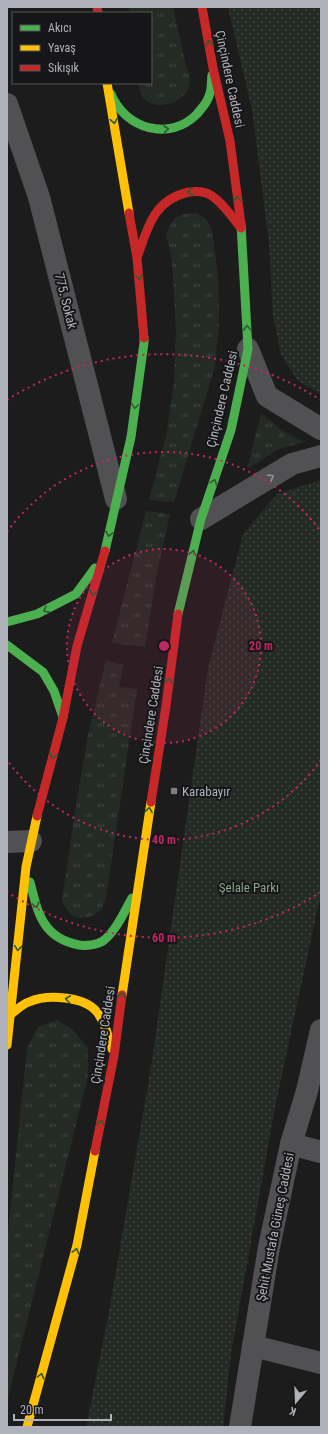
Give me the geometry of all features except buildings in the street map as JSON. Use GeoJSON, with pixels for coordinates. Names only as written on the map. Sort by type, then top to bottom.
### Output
{"type":"FeatureCollection","features":[{"type":"Feature","properties":{"kind":"main road","name":"Çinçindere Caddesi"},"geometry":{"type":"LineString","coordinates":[[27,1427],[77,1245],[114,1056],[178,616],[201,518],[231,430],[248,349],[241,228],[230,141],[213,68],[202,7]]}},
{"type":"Feature","properties":{"kind":"main road"},"geometry":{"type":"LineString","coordinates":[[108,84],[113,98],[127,116],[144,127],[162,131],[182,127],[196,116],[209,99],[213,68]]}},
{"type":"Feature","properties":{"kind":"main road"},"geometry":{"type":"LineString","coordinates":[[7,1045],[26,867],[31,840],[63,718],[77,646],[104,556],[130,437],[144,343],[137,258],[108,84]]}},
{"type":"Feature","properties":{"kind":"main road"},"geometry":{"type":"LineString","coordinates":[[137,258],[149,225],[159,207],[175,195],[199,190],[213,196],[241,228]]}},
{"type":"Feature","properties":{"kind":"main road"},"geometry":{"type":"LineString","coordinates":[[7,622],[37,614],[76,594],[104,556]]}},
{"type":"Feature","properties":{"kind":"main road"},"geometry":{"type":"LineString","coordinates":[[7,645],[43,672],[54,690],[63,718]]}},
{"type":"Feature","properties":{"kind":"main road"},"geometry":{"type":"LineString","coordinates":[[26,867],[37,910],[48,929],[65,942],[85,946],[102,942],[114,929],[137,890]]}},
{"type":"Feature","properties":{"kind":"main road"},"geometry":{"type":"LineString","coordinates":[[9,1015],[31,1001],[47,998],[70,999],[92,1007],[105,1024],[114,1056]]}},
{"type":"Feature","properties":{"kind":"street","name":"775. Sokak"},"geometry":{"type":"LineString","coordinates":[[7,104],[39,197],[116,499]]}},
{"type":"Feature","properties":{"kind":"street"},"geometry":{"type":"LineString","coordinates":[[248,349],[267,396],[321,429]]}},
{"type":"Feature","properties":{"kind":"street"},"geometry":{"type":"LineString","coordinates":[[201,518],[292,464],[321,456]]}},
{"type":"Feature","properties":{"kind":"street"},"geometry":{"type":"LineString","coordinates":[[7,842],[31,840]]}},
{"type":"Feature","properties":{"kind":"street","name":"Şehit Mustafa Güneş Caddesi"},"geometry":{"type":"LineString","coordinates":[[240,1427],[268,1247],[291,1144],[307,1091],[321,1030]]}},
{"type":"Feature","properties":{"kind":"street"},"geometry":{"type":"LineString","coordinates":[[291,1144],[321,1152]]}},
{"type":"Feature","properties":{"kind":"street"},"geometry":{"type":"LineString","coordinates":[[253,1346],[321,1363]]}},
{"type":"Feature","properties":{"kind":"green space"},"geometry":{"type":"Polygon","coordinates":[[[129,7],[173,7],[190,81],[188,90],[178,100],[163,105],[156,105],[143,98],[139,84],[152,84],[152,12],[130,12],[129,7]]]}},
{"type":"Feature","properties":{"kind":"green space"},"geometry":{"type":"Polygon","coordinates":[[[228,7],[321,7],[321,394],[298,381],[281,355],[273,316],[269,244],[252,110],[228,7]]]}},
{"type":"Feature","properties":{"kind":"green space"},"geometry":{"type":"Polygon","coordinates":[[[196,213],[206,219],[212,230],[218,277],[219,325],[215,366],[174,502],[149,500],[166,436],[174,382],[176,331],[172,261],[166,235],[175,218],[184,214],[196,213]]]}},
{"type":"Feature","properties":{"kind":"green space"},"geometry":{"type":"Polygon","coordinates":[[[261,413],[280,429],[304,442],[279,449],[247,469],[261,413]]]}},
{"type":"Feature","properties":{"kind":"green space","name":"Şelale Parkı"},"geometry":{"type":"Polygon","coordinates":[[[321,480],[321,893],[275,1107],[231,1354],[223,1427],[86,1427],[110,1306],[152,1061],[208,668],[243,534],[277,494],[321,480]]]}},
{"type":"Feature","properties":{"kind":"green space"},"geometry":{"type":"Polygon","coordinates":[[[146,511],[170,514],[156,577],[145,647],[112,643],[146,511]]]}},
{"type":"Feature","properties":{"kind":"green space"},"geometry":{"type":"Polygon","coordinates":[[[106,660],[123,665],[119,687],[137,689],[106,898],[102,907],[95,914],[80,918],[71,915],[66,909],[62,900],[88,735],[106,660]]]}},
{"type":"Feature","properties":{"kind":"green space"},"geometry":{"type":"Polygon","coordinates":[[[57,1020],[73,1030],[88,1048],[88,1076],[7,1402],[7,1241],[27,1048],[38,1027],[57,1020]]]}},
{"type":"Feature","properties":{"kind":"traffic: fast"},"geometry":{"type":"LineString","coordinates":[[111,94],[118,106],[127,116],[137,123],[149,128],[174,128],[186,123],[197,114],[207,101],[211,89],[212,75]]}},
{"type":"Feature","properties":{"kind":"traffic: fast"},"geometry":{"type":"LineString","coordinates":[[178,614],[201,519],[231,430],[248,349],[241,224]]}},
{"type":"Feature","properties":{"kind":"traffic: fast"},"geometry":{"type":"LineString","coordinates":[[105,551],[131,437],[144,338]]}},
{"type":"Feature","properties":{"kind":"traffic: fast"},"geometry":{"type":"LineString","coordinates":[[7,622],[37,614],[76,594],[95,568]]}},
{"type":"Feature","properties":{"kind":"traffic: fast"},"geometry":{"type":"LineString","coordinates":[[7,645],[43,672],[54,691],[63,717]]}},
{"type":"Feature","properties":{"kind":"traffic: fast"},"geometry":{"type":"LineString","coordinates":[[30,882],[36,904],[44,923],[57,937],[67,942],[79,945],[91,945],[103,941],[108,937],[116,927],[132,898]]}},
{"type":"Feature","properties":{"kind":"traffic: slow"},"geometry":{"type":"LineString","coordinates":[[107,84],[129,213]]}},
{"type":"Feature","properties":{"kind":"traffic: slow"},"geometry":{"type":"LineString","coordinates":[[122,995],[151,802]]}},
{"type":"Feature","properties":{"kind":"traffic: slow"},"geometry":{"type":"LineString","coordinates":[[7,1045],[26,867],[37,816]]}},
{"type":"Feature","properties":{"kind":"traffic: slow"},"geometry":{"type":"LineString","coordinates":[[11,1014],[26,1003],[37,999],[55,997],[75,1000],[91,1007],[97,1012],[106,1029],[112,1049]]}},
{"type":"Feature","properties":{"kind":"traffic: slow"},"geometry":{"type":"LineString","coordinates":[[27,1427],[77,1245],[95,1151]]}},
{"type":"Feature","properties":{"kind":"traffic: jam"},"geometry":{"type":"LineString","coordinates":[[97,7],[98,12]]}},
{"type":"Feature","properties":{"kind":"traffic: jam"},"geometry":{"type":"LineString","coordinates":[[202,7],[213,68],[230,141],[241,224]]}},
{"type":"Feature","properties":{"kind":"traffic: jam"},"geometry":{"type":"LineString","coordinates":[[138,255],[145,234],[154,215],[168,201],[189,192],[207,193],[212,196],[224,207],[241,228]]}},
{"type":"Feature","properties":{"kind":"traffic: jam"},"geometry":{"type":"LineString","coordinates":[[129,213],[137,258],[144,338]]}},
{"type":"Feature","properties":{"kind":"traffic: jam"},"geometry":{"type":"LineString","coordinates":[[37,816],[63,718],[77,646],[105,551]]}},
{"type":"Feature","properties":{"kind":"traffic: jam"},"geometry":{"type":"LineString","coordinates":[[151,802],[166,706],[178,614]]}},
{"type":"Feature","properties":{"kind":"traffic: jam"},"geometry":{"type":"LineString","coordinates":[[95,1151],[114,1056],[122,995]]}},
{"type":"Feature","properties":{"kind":"place","name":"Karabayır"},"geometry":{"type":"Point","coordinates":[174,791]}}]}
